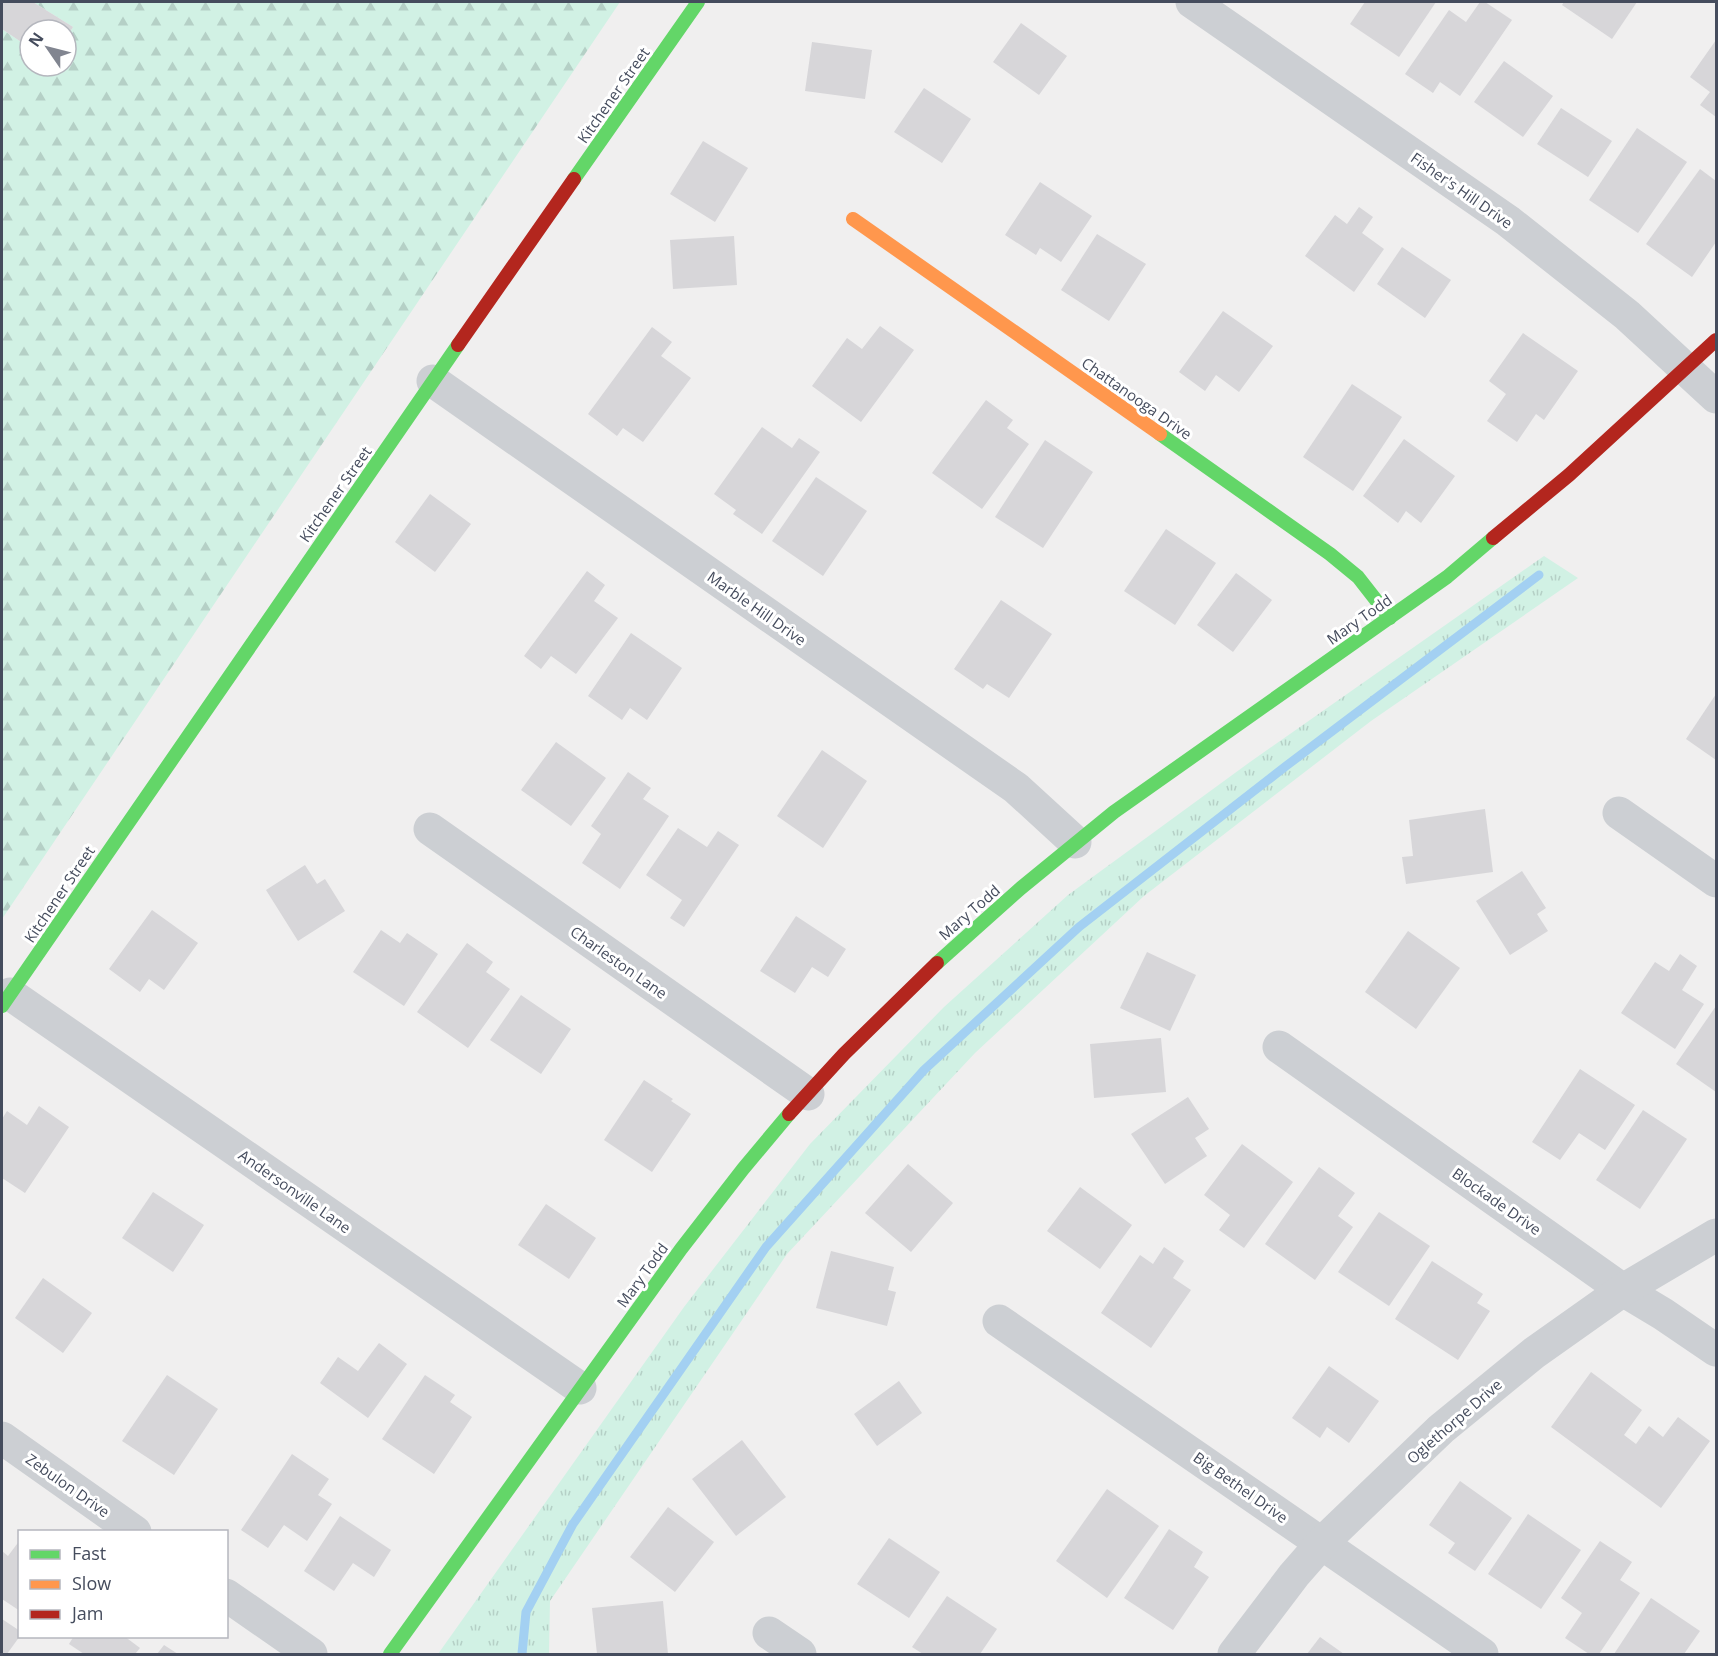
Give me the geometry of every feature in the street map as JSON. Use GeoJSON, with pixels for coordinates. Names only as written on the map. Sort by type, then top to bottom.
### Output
{"type":"FeatureCollection","features":[{"type":"Feature","properties":{"kind":"street","name":"Kitchener Street"},"geometry":{"type":"LineString","coordinates":[[6,1000],[433,381],[698,2]]}},
{"type":"Feature","properties":{"kind":"street","name":"Fisher's Hill Drive"},"geometry":{"type":"LineString","coordinates":[[1192,2],[1508,221],[1627,315],[1716,397]]}},
{"type":"Feature","properties":{"kind":"street","name":"Chattanooga Drive"},"geometry":{"type":"LineString","coordinates":[[853,219],[1330,554],[1358,577],[1390,618]]}},
{"type":"Feature","properties":{"kind":"street","name":"Mary Todd"},"geometry":{"type":"LineString","coordinates":[[390,1654],[668,1266],[763,1144],[911,985],[1076,842],[1114,812],[1447,577],[1561,483],[1716,340]]}},
{"type":"Feature","properties":{"kind":"street","name":"Marble Hill Drive"},"geometry":{"type":"LineString","coordinates":[[433,381],[1016,788],[1076,842]]}},
{"type":"Feature","properties":{"kind":"street"},"geometry":{"type":"LineString","coordinates":[[1618,813],[1716,881]]}},
{"type":"Feature","properties":{"kind":"street","name":"Charleston Lane"},"geometry":{"type":"LineString","coordinates":[[430,829],[808,1094]]}},
{"type":"Feature","properties":{"kind":"street","name":"Andersonville Lane"},"geometry":{"type":"LineString","coordinates":[[6,1000],[580,1388]]}},
{"type":"Feature","properties":{"kind":"street","name":"Blockade Drive"},"geometry":{"type":"LineString","coordinates":[[1279,1047],[1623,1290],[1664,1314],[1716,1350]]}},
{"type":"Feature","properties":{"kind":"street","name":"Oglethorpe Drive"},"geometry":{"type":"LineString","coordinates":[[1234,1654],[1294,1575],[1322,1544],[1441,1430],[1534,1353],[1623,1290],[1716,1235]]}},
{"type":"Feature","properties":{"kind":"street","name":"Big Bethel Drive"},"geometry":{"type":"LineString","coordinates":[[999,1321],[1482,1654]]}},
{"type":"Feature","properties":{"kind":"street","name":"Zebulon Drive"},"geometry":{"type":"LineString","coordinates":[[2,1438],[132,1530]]}},
{"type":"Feature","properties":{"kind":"street"},"geometry":{"type":"LineString","coordinates":[[228,1596],[311,1654]]}},
{"type":"Feature","properties":{"kind":"street"},"geometry":{"type":"LineString","coordinates":[[769,1633],[800,1654]]}},
{"type":"Feature","properties":{"kind":"green space"},"geometry":{"type":"Polygon","coordinates":[[[33,2],[620,2],[2,919],[2,29],[18,40],[18,78],[78,78],[78,18],[59,18],[33,2]]]}},
{"type":"Feature","properties":{"kind":"green space"},"geometry":{"type":"Polygon","coordinates":[[[1544,556],[1578,578],[1371,721],[1144,896],[975,1053],[787,1254],[550,1601],[549,1654],[438,1654],[684,1307],[810,1144],[944,1007],[1068,895],[1250,762],[1544,556]]]}},
{"type":"Feature","properties":{"kind":"building"},"geometry":{"type":"Polygon","coordinates":[[[2,2],[33,2],[59,18],[18,18],[18,40],[2,29],[2,2]]]}},
{"type":"Feature","properties":{"kind":"building"},"geometry":{"type":"Polygon","coordinates":[[[1365,2],[1436,2],[1399,57],[1350,24],[1365,2]]]}},
{"type":"Feature","properties":{"kind":"building"},"geometry":{"type":"Polygon","coordinates":[[[1480,2],[1485,2],[1512,20],[1460,96],[1440,82],[1433,93],[1405,74],[1449,10],[1466,22],[1480,2]]]}},
{"type":"Feature","properties":{"kind":"building"},"geometry":{"type":"Polygon","coordinates":[[[1564,2],[1637,2],[1612,39],[1562,5],[1564,2]]]}},
{"type":"Feature","properties":{"kind":"building"},"geometry":{"type":"Polygon","coordinates":[[[1021,23],[1067,56],[1039,95],[993,62],[1021,23]]]}},
{"type":"Feature","properties":{"kind":"building"},"geometry":{"type":"Polygon","coordinates":[[[1716,40],[1716,117],[1700,105],[1710,92],[1690,77],[1716,40]]]}},
{"type":"Feature","properties":{"kind":"building"},"geometry":{"type":"Polygon","coordinates":[[[812,42],[872,50],[865,99],[805,91],[812,42]]]}},
{"type":"Feature","properties":{"kind":"building"},"geometry":{"type":"Polygon","coordinates":[[[1504,61],[1553,96],[1523,137],[1474,102],[1504,61]]]}},
{"type":"Feature","properties":{"kind":"building"},"geometry":{"type":"Polygon","coordinates":[[[924,88],[971,119],[942,163],[894,132],[924,88]]]}},
{"type":"Feature","properties":{"kind":"building"},"geometry":{"type":"Polygon","coordinates":[[[1561,108],[1612,141],[1588,177],[1537,144],[1561,108]]]}},
{"type":"Feature","properties":{"kind":"building"},"geometry":{"type":"Polygon","coordinates":[[[1637,128],[1687,162],[1638,233],[1589,200],[1637,128]]]}},
{"type":"Feature","properties":{"kind":"building"},"geometry":{"type":"Polygon","coordinates":[[[703,141],[748,168],[715,222],[670,194],[703,141]]]}},
{"type":"Feature","properties":{"kind":"building"},"geometry":{"type":"Polygon","coordinates":[[[1700,169],[1716,181],[1716,242],[1692,277],[1646,244],[1700,169]]]}},
{"type":"Feature","properties":{"kind":"building"},"geometry":{"type":"Polygon","coordinates":[[[1040,182],[1092,216],[1061,262],[1040,248],[1036,255],[1005,235],[1040,182]]]}},
{"type":"Feature","properties":{"kind":"building"},"geometry":{"type":"Polygon","coordinates":[[[1359,207],[1373,217],[1362,233],[1384,249],[1354,292],[1305,256],[1335,215],[1347,224],[1359,207]]]}},
{"type":"Feature","properties":{"kind":"building"},"geometry":{"type":"Polygon","coordinates":[[[1097,234],[1146,264],[1109,321],[1061,290],[1097,234]]]}},
{"type":"Feature","properties":{"kind":"building"},"geometry":{"type":"Polygon","coordinates":[[[734,236],[737,285],[673,289],[670,240],[734,236]]]}},
{"type":"Feature","properties":{"kind":"building"},"geometry":{"type":"Polygon","coordinates":[[[1402,247],[1451,280],[1425,318],[1377,284],[1402,247]]]}},
{"type":"Feature","properties":{"kind":"building"},"geometry":{"type":"Polygon","coordinates":[[[1223,311],[1273,346],[1239,392],[1216,375],[1205,391],[1179,372],[1223,311]]]}},
{"type":"Feature","properties":{"kind":"building"},"geometry":{"type":"Polygon","coordinates":[[[880,326],[914,350],[861,422],[812,386],[847,338],[862,349],[880,326]]]}},
{"type":"Feature","properties":{"kind":"building"},"geometry":{"type":"Polygon","coordinates":[[[652,327],[672,342],[661,356],[691,378],[643,442],[623,428],[617,436],[588,414],[652,327]]]}},
{"type":"Feature","properties":{"kind":"building"},"geometry":{"type":"Polygon","coordinates":[[[1523,333],[1578,371],[1544,420],[1536,414],[1517,442],[1487,421],[1506,394],[1489,381],[1523,333]]]}},
{"type":"Feature","properties":{"kind":"building"},"geometry":{"type":"Polygon","coordinates":[[[1352,384],[1402,417],[1353,491],[1303,457],[1352,384]]]}},
{"type":"Feature","properties":{"kind":"building"},"geometry":{"type":"Polygon","coordinates":[[[986,400],[1013,420],[1007,428],[1029,444],[982,509],[932,473],[986,400]]]}},
{"type":"Feature","properties":{"kind":"building"},"geometry":{"type":"Polygon","coordinates":[[[762,427],[792,448],[799,438],[820,452],[762,534],[733,514],[736,510],[714,494],[762,427]]]}},
{"type":"Feature","properties":{"kind":"building"},"geometry":{"type":"Polygon","coordinates":[[[1404,439],[1455,476],[1421,523],[1406,511],[1398,523],[1363,496],[1404,439]]]}},
{"type":"Feature","properties":{"kind":"building"},"geometry":{"type":"Polygon","coordinates":[[[1045,440],[1093,472],[1043,548],[995,517],[1045,440]]]}},
{"type":"Feature","properties":{"kind":"building"},"geometry":{"type":"Polygon","coordinates":[[[816,477],[867,511],[823,576],[772,541],[816,477]]]}},
{"type":"Feature","properties":{"kind":"building"},"geometry":{"type":"Polygon","coordinates":[[[430,494],[471,524],[435,572],[395,542],[430,494]]]}},
{"type":"Feature","properties":{"kind":"building"},"geometry":{"type":"Polygon","coordinates":[[[1166,529],[1216,563],[1175,625],[1124,591],[1166,529]]]}},
{"type":"Feature","properties":{"kind":"building"},"geometry":{"type":"Polygon","coordinates":[[[587,571],[605,585],[594,601],[618,618],[576,674],[551,656],[541,669],[524,656],[587,571]]]}},
{"type":"Feature","properties":{"kind":"building"},"geometry":{"type":"Polygon","coordinates":[[[1236,573],[1272,600],[1233,652],[1197,625],[1236,573]]]}},
{"type":"Feature","properties":{"kind":"building"},"geometry":{"type":"Polygon","coordinates":[[[1001,600],[1052,634],[1009,698],[987,684],[983,689],[954,669],[1001,600]]]}},
{"type":"Feature","properties":{"kind":"building"},"geometry":{"type":"Polygon","coordinates":[[[631,633],[682,668],[647,720],[630,708],[622,720],[588,696],[631,633]]]}},
{"type":"Feature","properties":{"kind":"building"},"geometry":{"type":"Polygon","coordinates":[[[1716,694],[1716,760],[1686,739],[1716,694]]]}},
{"type":"Feature","properties":{"kind":"building"},"geometry":{"type":"Polygon","coordinates":[[[556,742],[606,778],[571,826],[521,790],[556,742]]]}},
{"type":"Feature","properties":{"kind":"building"},"geometry":{"type":"Polygon","coordinates":[[[822,750],[867,781],[823,848],[777,816],[822,750]]]}},
{"type":"Feature","properties":{"kind":"building"},"geometry":{"type":"Polygon","coordinates":[[[628,772],[651,788],[643,799],[669,816],[620,889],[582,863],[601,834],[591,826],[628,772]]]}},
{"type":"Feature","properties":{"kind":"building"},"geometry":{"type":"Polygon","coordinates":[[[1485,809],[1493,872],[1406,884],[1402,857],[1413,856],[1409,820],[1485,809]]]}},
{"type":"Feature","properties":{"kind":"building"},"geometry":{"type":"Polygon","coordinates":[[[678,828],[707,847],[718,831],[739,845],[684,927],[670,918],[682,900],[646,875],[678,828]]]}},
{"type":"Feature","properties":{"kind":"building"},"geometry":{"type":"Polygon","coordinates":[[[305,865],[317,884],[325,879],[345,911],[298,941],[266,890],[305,865]]]}},
{"type":"Feature","properties":{"kind":"building"},"geometry":{"type":"Polygon","coordinates":[[[1522,871],[1546,908],[1537,914],[1548,931],[1510,955],[1476,901],[1522,871]]]}},
{"type":"Feature","properties":{"kind":"building"},"geometry":{"type":"Polygon","coordinates":[[[152,910],[198,943],[164,990],[149,979],[140,992],[109,969],[152,910]]]}},
{"type":"Feature","properties":{"kind":"building"},"geometry":{"type":"Polygon","coordinates":[[[796,916],[846,949],[828,977],[812,967],[795,993],[760,971],[796,916]]]}},
{"type":"Feature","properties":{"kind":"building"},"geometry":{"type":"Polygon","coordinates":[[[381,930],[400,943],[407,933],[438,954],[404,1006],[353,972],[381,930]]]}},
{"type":"Feature","properties":{"kind":"building"},"geometry":{"type":"Polygon","coordinates":[[[1408,931],[1460,968],[1416,1029],[1365,992],[1408,931]]]}},
{"type":"Feature","properties":{"kind":"building"},"geometry":{"type":"Polygon","coordinates":[[[467,943],[493,962],[486,972],[510,989],[468,1048],[417,1012],[467,943]]]}},
{"type":"Feature","properties":{"kind":"building"},"geometry":{"type":"Polygon","coordinates":[[[1147,952],[1196,975],[1170,1031],[1120,1008],[1147,952]]]}},
{"type":"Feature","properties":{"kind":"building"},"geometry":{"type":"Polygon","coordinates":[[[1680,954],[1697,966],[1682,990],[1704,1004],[1675,1049],[1621,1013],[1655,962],[1669,971],[1680,954]]]}},
{"type":"Feature","properties":{"kind":"building"},"geometry":{"type":"Polygon","coordinates":[[[521,995],[571,1029],[541,1074],[490,1040],[521,995]]]}},
{"type":"Feature","properties":{"kind":"building"},"geometry":{"type":"Polygon","coordinates":[[[1716,1006],[1716,1092],[1676,1064],[1716,1006]]]}},
{"type":"Feature","properties":{"kind":"building"},"geometry":{"type":"Polygon","coordinates":[[[1161,1038],[1166,1092],[1094,1098],[1090,1044],[1161,1038]]]}},
{"type":"Feature","properties":{"kind":"building"},"geometry":{"type":"Polygon","coordinates":[[[1580,1069],[1635,1105],[1605,1150],[1579,1133],[1560,1160],[1532,1142],[1580,1069]]]}},
{"type":"Feature","properties":{"kind":"building"},"geometry":{"type":"Polygon","coordinates":[[[644,1080],[691,1114],[652,1172],[604,1140],[644,1080]]]}},
{"type":"Feature","properties":{"kind":"building"},"geometry":{"type":"Polygon","coordinates":[[[1188,1097],[1209,1129],[1195,1138],[1207,1156],[1165,1184],[1131,1134],[1188,1097]]]}},
{"type":"Feature","properties":{"kind":"building"},"geometry":{"type":"Polygon","coordinates":[[[39,1106],[69,1127],[25,1193],[2,1178],[2,1119],[7,1111],[27,1125],[39,1106]]]}},
{"type":"Feature","properties":{"kind":"building"},"geometry":{"type":"Polygon","coordinates":[[[1643,1110],[1687,1139],[1640,1209],[1596,1180],[1643,1110]]]}},
{"type":"Feature","properties":{"kind":"building"},"geometry":{"type":"Polygon","coordinates":[[[1242,1144],[1293,1182],[1244,1248],[1219,1230],[1230,1215],[1204,1195],[1242,1144]]]}},
{"type":"Feature","properties":{"kind":"building"},"geometry":{"type":"Polygon","coordinates":[[[908,1164],[953,1203],[911,1252],[865,1213],[908,1164]]]}},
{"type":"Feature","properties":{"kind":"building"},"geometry":{"type":"Polygon","coordinates":[[[1319,1167],[1355,1193],[1338,1216],[1353,1227],[1315,1280],[1265,1244],[1319,1167]]]}},
{"type":"Feature","properties":{"kind":"building"},"geometry":{"type":"Polygon","coordinates":[[[1080,1187],[1132,1225],[1100,1269],[1047,1231],[1080,1187]]]}},
{"type":"Feature","properties":{"kind":"building"},"geometry":{"type":"Polygon","coordinates":[[[153,1192],[204,1225],[173,1272],[122,1238],[153,1192]]]}},
{"type":"Feature","properties":{"kind":"building"},"geometry":{"type":"Polygon","coordinates":[[[546,1204],[596,1238],[569,1279],[518,1245],[546,1204]]]}},
{"type":"Feature","properties":{"kind":"building"},"geometry":{"type":"Polygon","coordinates":[[[1379,1212],[1430,1246],[1389,1306],[1338,1272],[1379,1212]]]}},
{"type":"Feature","properties":{"kind":"building"},"geometry":{"type":"Polygon","coordinates":[[[1164,1247],[1184,1261],[1173,1278],[1191,1290],[1151,1348],[1101,1313],[1140,1255],[1153,1264],[1164,1247]]]}},
{"type":"Feature","properties":{"kind":"building"},"geometry":{"type":"Polygon","coordinates":[[[831,1251],[894,1267],[888,1290],[896,1292],[887,1326],[816,1308],[831,1251]]]}},
{"type":"Feature","properties":{"kind":"building"},"geometry":{"type":"Polygon","coordinates":[[[1432,1261],[1483,1294],[1477,1303],[1490,1311],[1458,1360],[1395,1319],[1432,1261]]]}},
{"type":"Feature","properties":{"kind":"building"},"geometry":{"type":"Polygon","coordinates":[[[43,1278],[92,1313],[63,1353],[15,1318],[43,1278]]]}},
{"type":"Feature","properties":{"kind":"building"},"geometry":{"type":"Polygon","coordinates":[[[379,1343],[407,1364],[368,1418],[320,1383],[338,1357],[358,1371],[379,1343]]]}},
{"type":"Feature","properties":{"kind":"building"},"geometry":{"type":"Polygon","coordinates":[[[1329,1366],[1379,1401],[1349,1443],[1327,1427],[1320,1438],[1292,1418],[1329,1366]]]}},
{"type":"Feature","properties":{"kind":"building"},"geometry":{"type":"Polygon","coordinates":[[[1591,1372],[1642,1410],[1624,1435],[1636,1444],[1649,1426],[1663,1437],[1678,1417],[1710,1441],[1661,1508],[1551,1427],[1591,1372]]]}},
{"type":"Feature","properties":{"kind":"building"},"geometry":{"type":"Polygon","coordinates":[[[167,1375],[218,1409],[174,1475],[122,1441],[167,1375]]]}},
{"type":"Feature","properties":{"kind":"building"},"geometry":{"type":"Polygon","coordinates":[[[425,1375],[455,1395],[450,1402],[472,1417],[434,1474],[382,1439],[425,1375]]]}},
{"type":"Feature","properties":{"kind":"building"},"geometry":{"type":"Polygon","coordinates":[[[899,1381],[922,1413],[877,1446],[854,1414],[899,1381]]]}},
{"type":"Feature","properties":{"kind":"building"},"geometry":{"type":"Polygon","coordinates":[[[742,1440],[786,1497],[736,1536],[692,1479],[742,1440]]]}},
{"type":"Feature","properties":{"kind":"building"},"geometry":{"type":"Polygon","coordinates":[[[292,1454],[329,1479],[318,1495],[332,1504],[307,1541],[284,1525],[268,1548],[241,1530],[292,1454]]]}},
{"type":"Feature","properties":{"kind":"building"},"geometry":{"type":"Polygon","coordinates":[[[1460,1481],[1512,1518],[1475,1571],[1448,1553],[1455,1543],[1429,1525],[1460,1481]]]}},
{"type":"Feature","properties":{"kind":"building"},"geometry":{"type":"Polygon","coordinates":[[[1107,1489],[1159,1526],[1107,1598],[1056,1561],[1107,1489]]]}},
{"type":"Feature","properties":{"kind":"building"},"geometry":{"type":"Polygon","coordinates":[[[668,1507],[714,1542],[675,1592],[630,1557],[668,1507]]]}},
{"type":"Feature","properties":{"kind":"building"},"geometry":{"type":"Polygon","coordinates":[[[1528,1514],[1581,1550],[1541,1609],[1488,1574],[1528,1514]]]}},
{"type":"Feature","properties":{"kind":"building"},"geometry":{"type":"Polygon","coordinates":[[[340,1516],[391,1550],[374,1577],[353,1563],[334,1591],[304,1571],[340,1516]]]}},
{"type":"Feature","properties":{"kind":"building"},"geometry":{"type":"Polygon","coordinates":[[[1169,1529],[1203,1552],[1194,1567],[1209,1577],[1173,1630],[1124,1598],[1169,1529]]]}},
{"type":"Feature","properties":{"kind":"building"},"geometry":{"type":"Polygon","coordinates":[[[889,1538],[940,1572],[909,1618],[857,1584],[889,1538]]]}},
{"type":"Feature","properties":{"kind":"building"},"geometry":{"type":"Polygon","coordinates":[[[1600,1541],[1632,1562],[1620,1580],[1640,1593],[1599,1654],[1589,1654],[1565,1638],[1582,1613],[1561,1598],[1600,1541]]]}},
{"type":"Feature","properties":{"kind":"building"},"geometry":{"type":"Polygon","coordinates":[[[18,1543],[18,1610],[2,1599],[2,1551],[8,1556],[18,1543]]]}},
{"type":"Feature","properties":{"kind":"building"},"geometry":{"type":"Polygon","coordinates":[[[947,1596],[997,1629],[980,1654],[923,1654],[912,1647],[947,1596]]]}},
{"type":"Feature","properties":{"kind":"building"},"geometry":{"type":"Polygon","coordinates":[[[1651,1598],[1700,1631],[1684,1654],[1614,1654],[1651,1598]]]}},
{"type":"Feature","properties":{"kind":"building"},"geometry":{"type":"Polygon","coordinates":[[[663,1601],[668,1654],[597,1654],[592,1608],[663,1601]]]}},
{"type":"Feature","properties":{"kind":"building"},"geometry":{"type":"Polygon","coordinates":[[[2,1619],[18,1630],[19,1638],[7,1654],[2,1654],[2,1619]]]}},
{"type":"Feature","properties":{"kind":"building"},"geometry":{"type":"Polygon","coordinates":[[[1320,1637],[1344,1654],[1307,1654],[1320,1637]]]}},
{"type":"Feature","properties":{"kind":"building"},"geometry":{"type":"Polygon","coordinates":[[[73,1638],[127,1638],[140,1648],[135,1654],[84,1654],[69,1644],[73,1638]]]}},
{"type":"Feature","properties":{"kind":"building"},"geometry":{"type":"Polygon","coordinates":[[[164,1645],[178,1654],[157,1654],[164,1645]]]}},
{"type":"Feature","properties":{"kind":"waterway"},"geometry":{"type":"LineString","coordinates":[[522,1654],[526,1612],[573,1524],[766,1247],[924,1070],[1079,927],[1286,766],[1539,575]]}},
{"type":"Feature","properties":{"kind":"traffic: fast"},"geometry":{"type":"LineString","coordinates":[[574,179],[698,2]]}},
{"type":"Feature","properties":{"kind":"traffic: fast"},"geometry":{"type":"LineString","coordinates":[[2,1006],[458,345]]}},
{"type":"Feature","properties":{"kind":"traffic: fast"},"geometry":{"type":"LineString","coordinates":[[1160,434],[1330,554],[1358,577],[1390,618]]}},
{"type":"Feature","properties":{"kind":"traffic: fast"},"geometry":{"type":"LineString","coordinates":[[937,963],[1021,888],[1114,812],[1447,577],[1493,538]]}},
{"type":"Feature","properties":{"kind":"traffic: fast"},"geometry":{"type":"LineString","coordinates":[[390,1654],[681,1249],[789,1114]]}},
{"type":"Feature","properties":{"kind":"traffic: slow"},"geometry":{"type":"LineString","coordinates":[[853,219],[1160,434]]}},
{"type":"Feature","properties":{"kind":"traffic: jam"},"geometry":{"type":"LineString","coordinates":[[458,345],[574,179]]}},
{"type":"Feature","properties":{"kind":"traffic: jam"},"geometry":{"type":"LineString","coordinates":[[1493,538],[1569,475],[1716,340]]}},
{"type":"Feature","properties":{"kind":"traffic: jam"},"geometry":{"type":"LineString","coordinates":[[789,1114],[844,1054],[937,963]]}}]}
